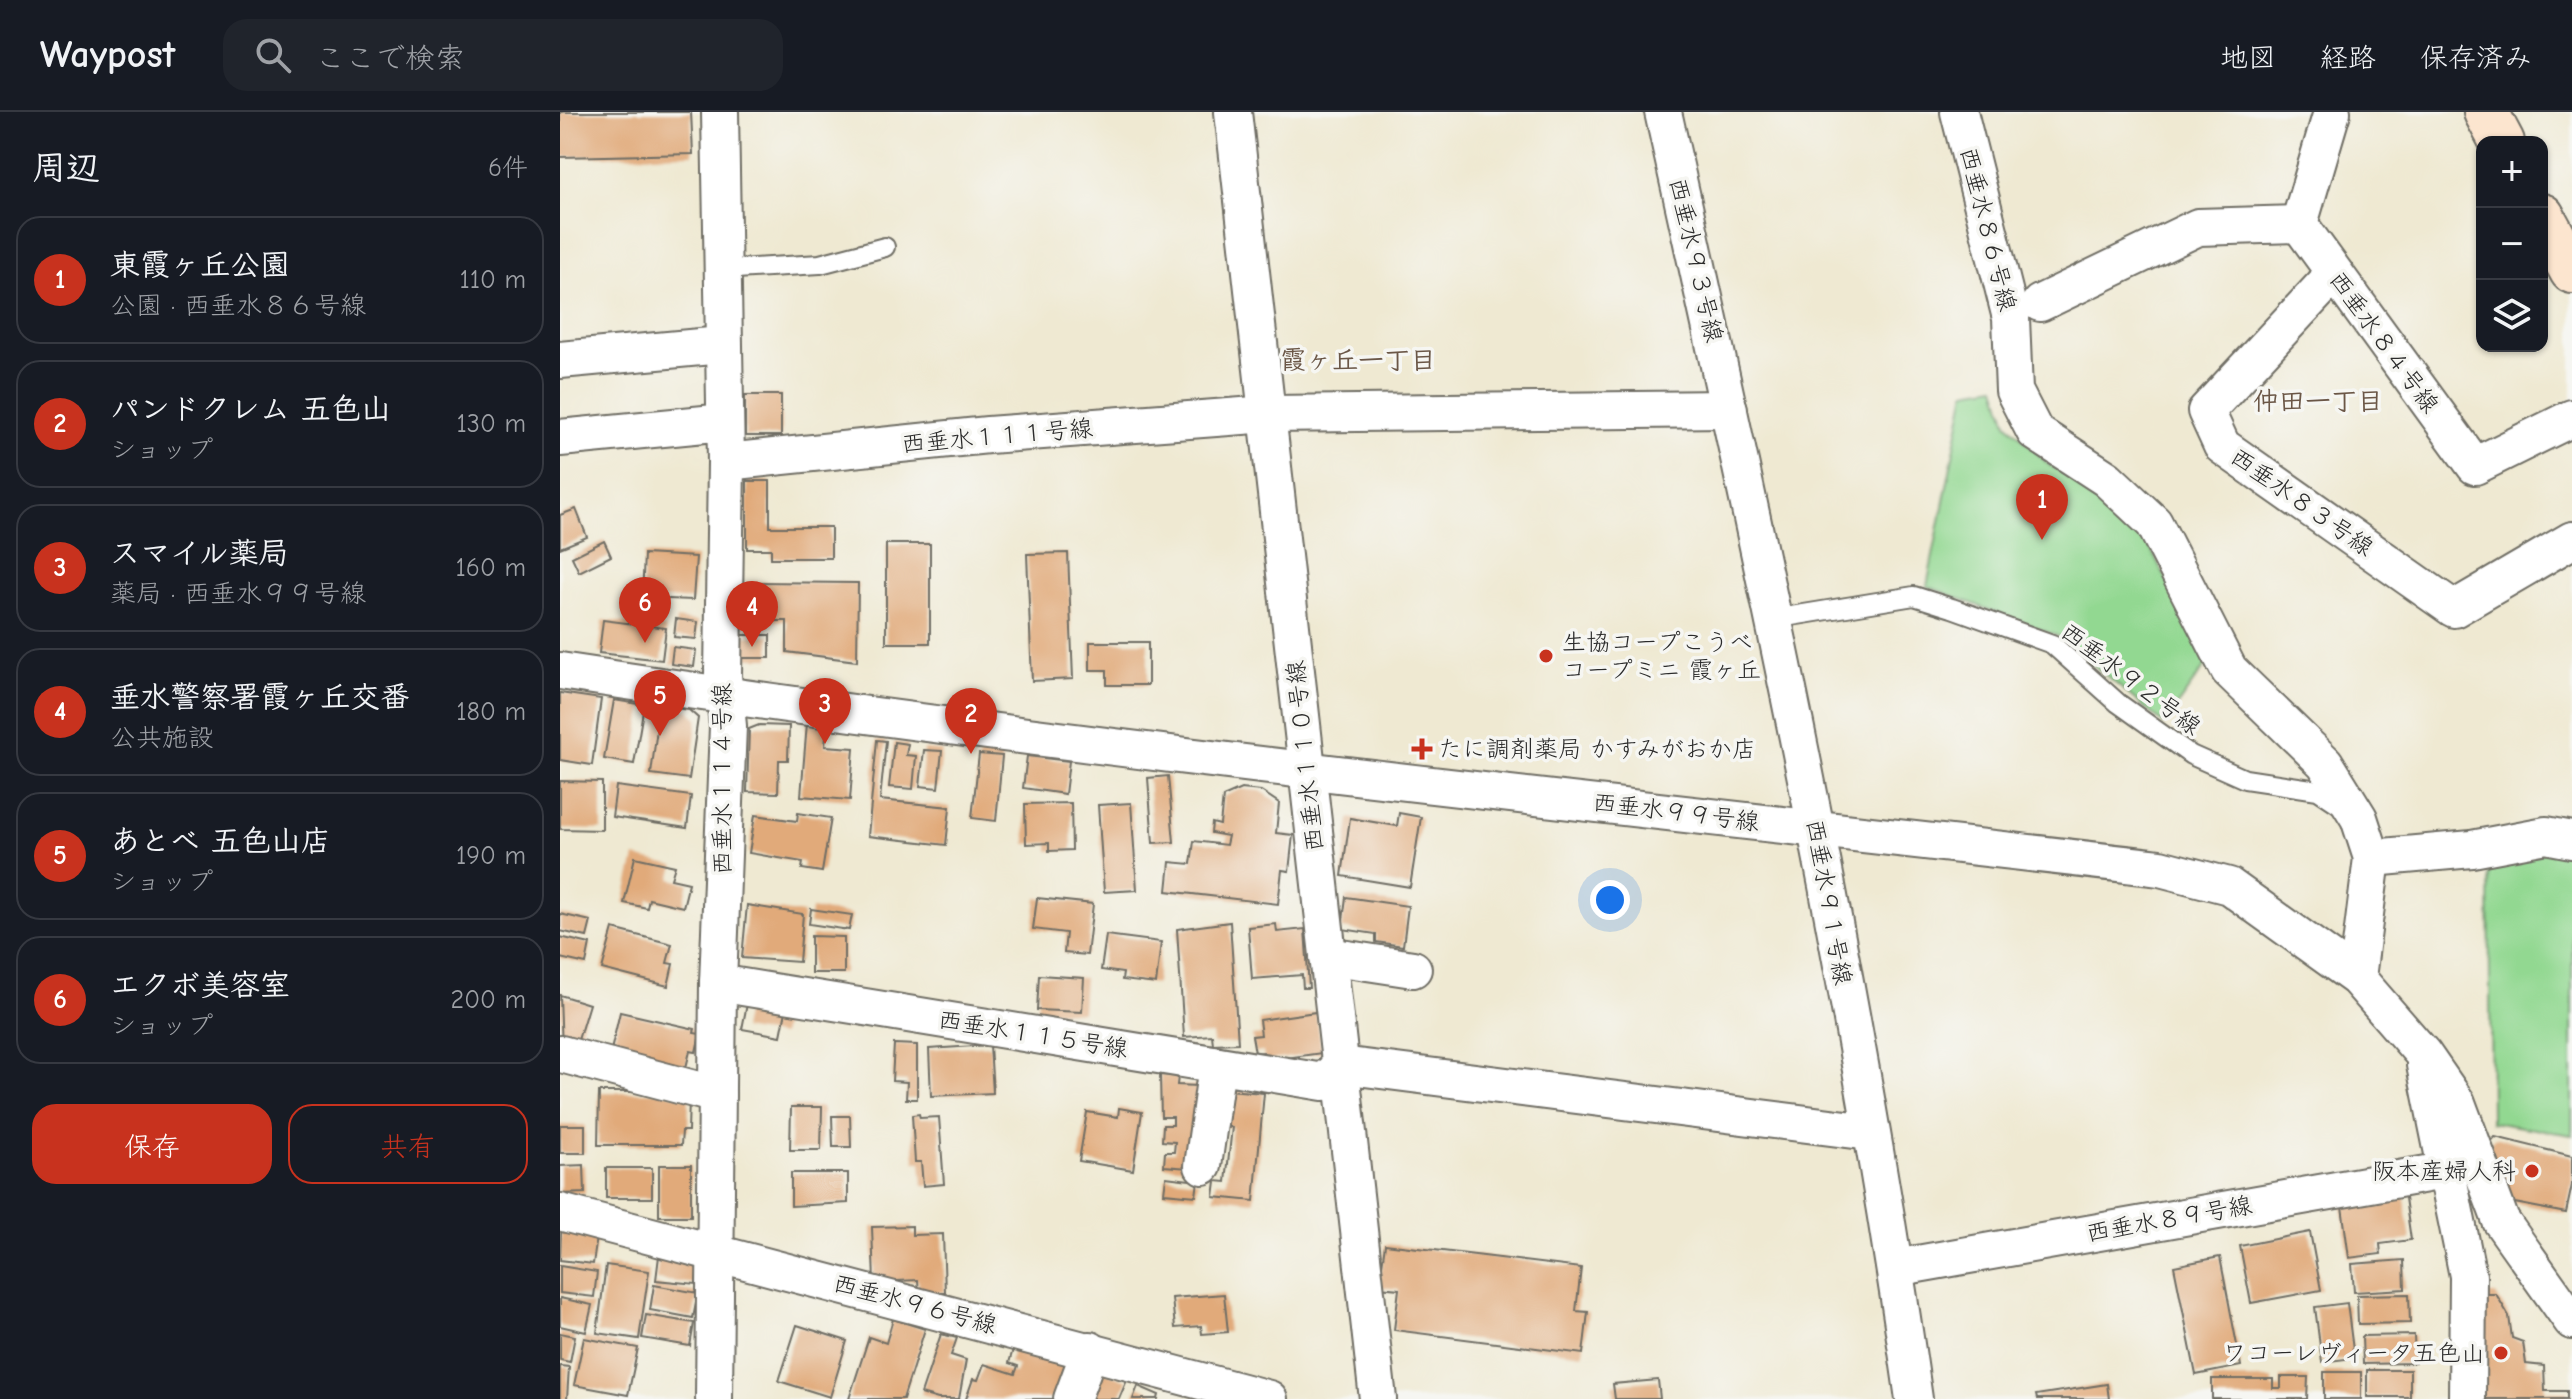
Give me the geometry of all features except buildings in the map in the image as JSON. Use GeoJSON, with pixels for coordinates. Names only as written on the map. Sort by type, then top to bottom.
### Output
{"type":"FeatureCollection","features":[{"type":"Feature","properties":{"kind":"street","name":"西垂水１１４号線"},"geometry":{"type":"LineString","coordinates":[[714,1399],[718,983],[728,726],[724,696],[726,462],[720,270],[720,112]]}},
{"type":"Feature","properties":{"kind":"street","name":"西垂水１１０号線"},"geometry":{"type":"LineString","coordinates":[[1233,112],[1378,1399]]}},
{"type":"Feature","properties":{"kind":"street","name":"西垂水９３号線"},"geometry":{"type":"LineString","coordinates":[[1663,112],[1729,409]]}},
{"type":"Feature","properties":{"kind":"street","name":"西垂水８６号線"},"geometry":{"type":"LineString","coordinates":[[1959,112],[1976,191],[2011,318],[2014,391],[2035,432],[2107,479],[2154,523],[2229,670],[2325,763],[2359,818],[2372,858],[2357,978]]}},
{"type":"Feature","properties":{"kind":"street"},"geometry":{"type":"LineString","coordinates":[[1976,191],[1986,156],[1978,112]]}},
{"type":"Feature","properties":{"kind":"street"},"geometry":{"type":"LineString","coordinates":[[2040,303],[2198,227],[2299,224],[2332,112]]}},
{"type":"Feature","properties":{"kind":"street"},"geometry":{"type":"LineString","coordinates":[[2486,112],[2499,136]]}},
{"type":"Feature","properties":{"kind":"street","name":"西垂水８４号線"},"geometry":{"type":"LineString","coordinates":[[2299,224],[2475,466],[2572,418]]}},
{"type":"Feature","properties":{"kind":"street"},"geometry":{"type":"LineString","coordinates":[[2548,227],[2572,271]]}},
{"type":"Feature","properties":{"kind":"street","name":"西垂水８３号線"},"geometry":{"type":"LineString","coordinates":[[2334,274],[2206,411],[2222,446],[2454,609],[2572,540]]}},
{"type":"Feature","properties":{"kind":"street"},"geometry":{"type":"LineString","coordinates":[[560,360],[722,345]]}},
{"type":"Feature","properties":{"kind":"street","name":"西垂水１１１号線"},"geometry":{"type":"LineString","coordinates":[[726,462],[988,435],[1269,414],[1729,409]]}},
{"type":"Feature","properties":{"kind":"street","name":"西垂水９１号線"},"geometry":{"type":"LineString","coordinates":[[1729,409],[1816,828],[1895,1268],[1914,1399]]}},
{"type":"Feature","properties":{"kind":"street"},"geometry":{"type":"LineString","coordinates":[[560,438],[725,422]]}},
{"type":"Feature","properties":{"kind":"street","name":"西垂水９９号線"},"geometry":{"type":"LineString","coordinates":[[560,671],[724,696],[1305,768],[2160,868],[2229,886],[2357,978],[2423,1054],[2457,1103],[2501,1221],[2572,1321]]}},
{"type":"Feature","properties":{"kind":"street"},"geometry":{"type":"LineString","coordinates":[[2372,858],[2472,849],[2546,835],[2572,840]]}},
{"type":"Feature","properties":{"kind":"street"},"geometry":{"type":"LineString","coordinates":[[1328,956],[1413,969]]}},
{"type":"Feature","properties":{"kind":"street","name":"西垂水１１５号線"},"geometry":{"type":"LineString","coordinates":[[718,983],[1323,1082],[1341,1065]]}},
{"type":"Feature","properties":{"kind":"street"},"geometry":{"type":"LineString","coordinates":[[561,1054],[717,1095]]}},
{"type":"Feature","properties":{"kind":"street"},"geometry":{"type":"LineString","coordinates":[[2423,1054],[2444,1171],[2468,1276],[2467,1399]]}},
{"type":"Feature","properties":{"kind":"street"},"geometry":{"type":"LineString","coordinates":[[1203,1166],[1217,1065]]}},
{"type":"Feature","properties":{"kind":"street"},"geometry":{"type":"LineString","coordinates":[[1341,1065],[1870,1132]]}},
{"type":"Feature","properties":{"kind":"street","name":"西垂水８９号線"},"geometry":{"type":"LineString","coordinates":[[1895,1268],[2444,1171]]}},
{"type":"Feature","properties":{"kind":"street","name":"西垂水９６号線"},"geometry":{"type":"LineString","coordinates":[[560,1212],[1269,1399]]}},
{"type":"Feature","properties":{"kind":"street"},"geometry":{"type":"LineString","coordinates":[[1072,1399],[1090,1350]]}},
{"type":"Feature","properties":{"kind":"lane"},"geometry":{"type":"LineString","coordinates":[[720,270],[820,264],[885,247]]}},
{"type":"Feature","properties":{"kind":"lane","name":"西垂水９２号線"},"geometry":{"type":"LineString","coordinates":[[1773,619],[1914,596],[1952,608],[2052,644],[2118,703],[2191,755],[2245,779],[2318,790],[2359,818]]}},
{"type":"Feature","properties":{"kind":"green space"},"geometry":{"type":"Polygon","coordinates":[[[1996,386],[2007,423],[2049,465],[2130,509],[2209,661],[2164,724],[2060,637],[1927,586],[1966,391],[1996,386]]]}},
{"type":"Feature","properties":{"kind":"green space"},"geometry":{"type":"Polygon","coordinates":[[[2489,852],[2572,853],[2572,1135],[2491,1122],[2489,852]]]}},
{"type":"Feature","properties":{"kind":"place","name":"東霞ヶ丘公園"},"geometry":{"type":"Point","coordinates":[2042,540]}},
{"type":"Feature","properties":{"kind":"place","name":"エクボ美容室"},"geometry":{"type":"Point","coordinates":[645,643]}},
{"type":"Feature","properties":{"kind":"place","name":"垂水警察署霞ヶ丘交番"},"geometry":{"type":"Point","coordinates":[752,647]}},
{"type":"Feature","properties":{"kind":"place","name":"生協コープこうべ コープミニ 霞ヶ丘"},"geometry":{"type":"Point","coordinates":[1546,656]}},
{"type":"Feature","properties":{"kind":"place","name":"あとべ 五色山店"},"geometry":{"type":"Point","coordinates":[660,736]}},
{"type":"Feature","properties":{"kind":"place","name":"スマイル薬局"},"geometry":{"type":"Point","coordinates":[825,744]}},
{"type":"Feature","properties":{"kind":"place","name":"たに調剤薬局 かすみがおか店"},"geometry":{"type":"Point","coordinates":[1422,749]}},
{"type":"Feature","properties":{"kind":"place","name":"パンドクレム 五色山"},"geometry":{"type":"Point","coordinates":[971,754]}},
{"type":"Feature","properties":{"kind":"place","name":"阪本産婦人科"},"geometry":{"type":"Point","coordinates":[2532,1171]}},
{"type":"Feature","properties":{"kind":"place","name":"ワコーレヴィータ五色山"},"geometry":{"type":"Point","coordinates":[2501,1353]}},
{"type":"Feature","properties":{"kind":"district","name":"霞ヶ丘一丁目"},"geometry":{"type":"Point","coordinates":[1358,361]}},
{"type":"Feature","properties":{"kind":"district","name":"仲田一丁目"},"geometry":{"type":"Point","coordinates":[2318,402]}}]}
